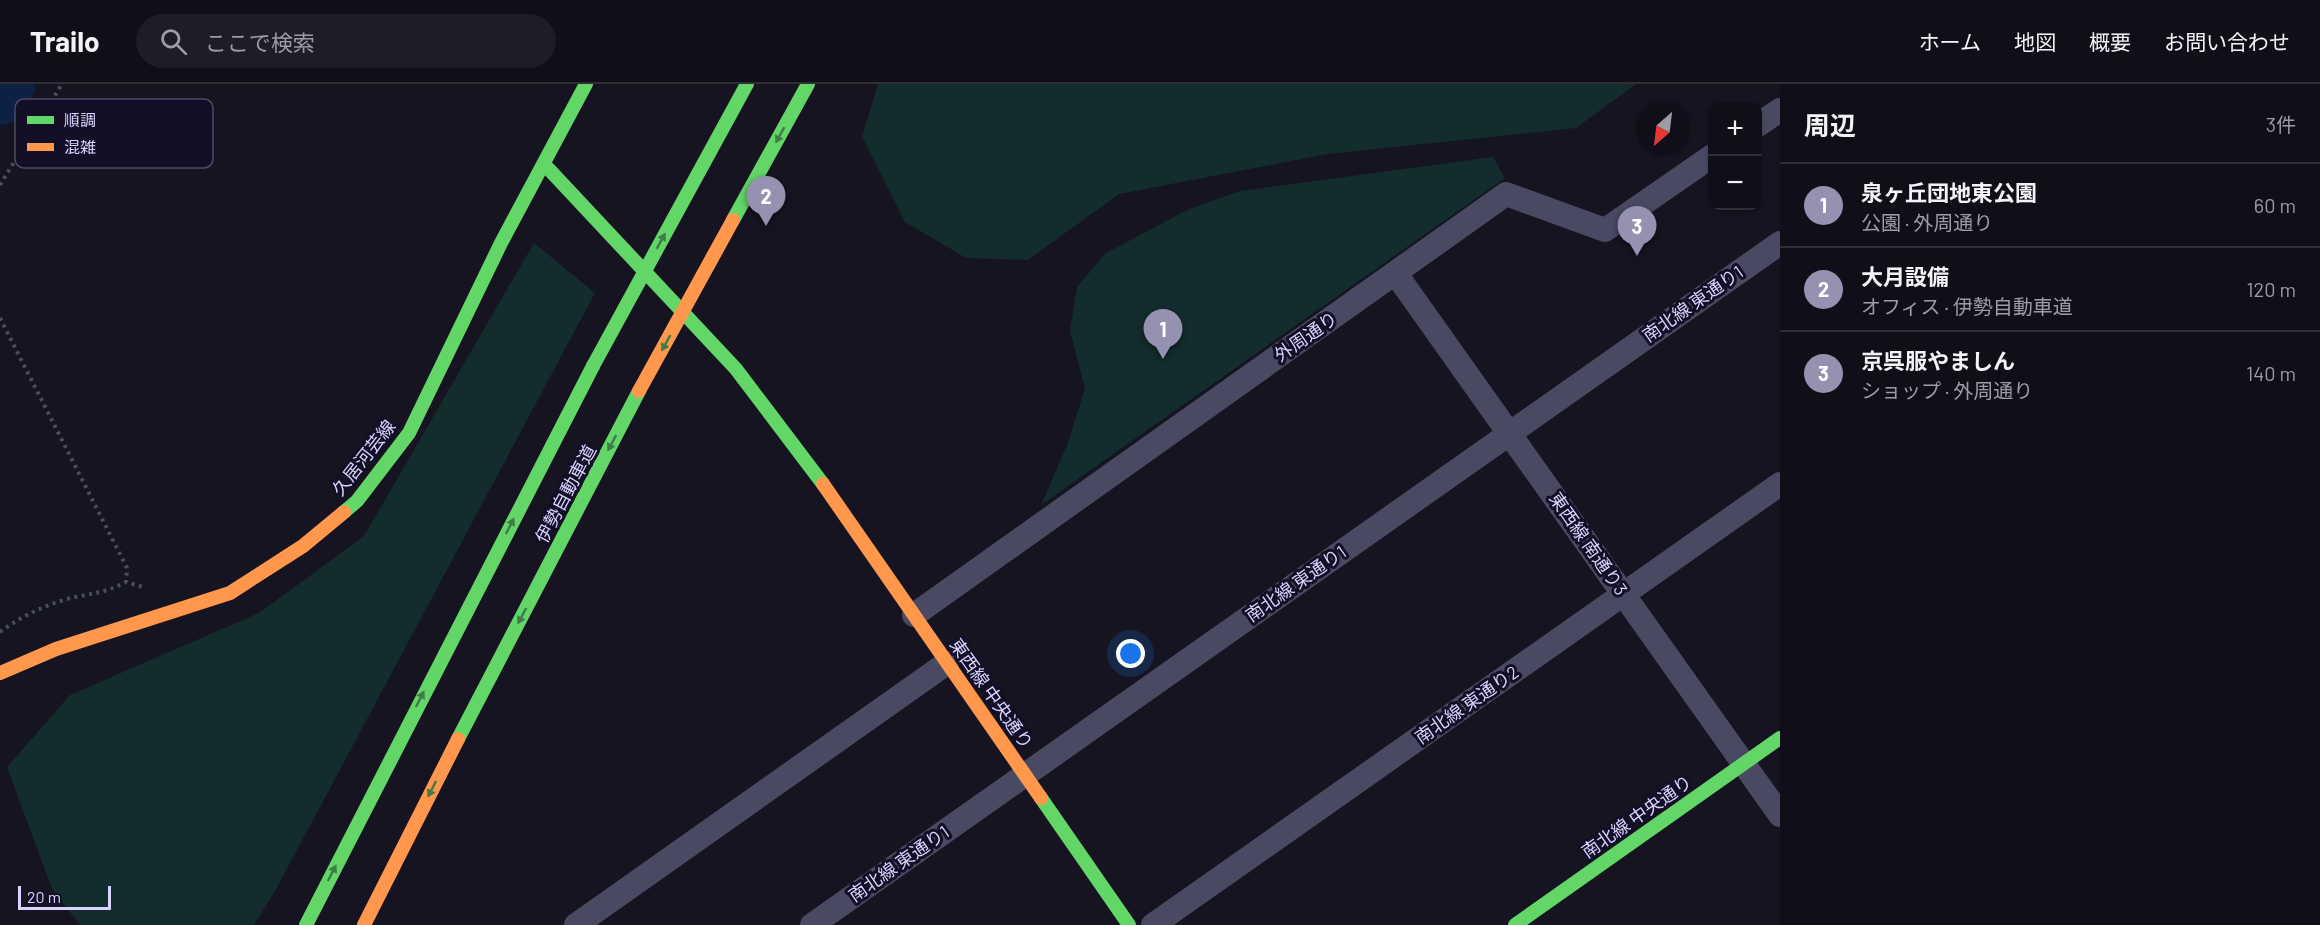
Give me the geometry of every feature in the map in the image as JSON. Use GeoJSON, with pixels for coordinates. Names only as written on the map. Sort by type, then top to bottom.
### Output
{"type":"FeatureCollection","features":[{"type":"Feature","properties":{"kind":"main road","name":"久居河芸線"},"geometry":{"type":"LineString","coordinates":[[0,673],[56,649],[230,592],[303,546],[357,501],[409,433],[501,243],[586,84]]}},
{"type":"Feature","properties":{"kind":"main road","name":"伊勢自動車道"},"geometry":{"type":"LineString","coordinates":[[306,925],[593,366],[747,84]]}},
{"type":"Feature","properties":{"kind":"main road","name":"伊勢自動車道"},"geometry":{"type":"LineString","coordinates":[[364,925],[447,760],[639,392],[808,84]]}},
{"type":"Feature","properties":{"kind":"main road","name":"東西線 中央通り"},"geometry":{"type":"LineString","coordinates":[[544,164],[736,369],[823,484],[1129,925]]}},
{"type":"Feature","properties":{"kind":"main road","name":"南北線 中央通り"},"geometry":{"type":"LineString","coordinates":[[1515,925],[1780,738]]}},
{"type":"Feature","properties":{"kind":"street"},"geometry":{"type":"LineString","coordinates":[[1762,122],[1780,110]]}},
{"type":"Feature","properties":{"kind":"street","name":"外周通り"},"geometry":{"type":"LineString","coordinates":[[914,615],[1506,194],[1605,230],[1708,159]]}},
{"type":"Feature","properties":{"kind":"street","name":"南北線 東通り1"},"geometry":{"type":"LineString","coordinates":[[812,925],[1780,243]]}},
{"type":"Feature","properties":{"kind":"street","name":"東西線 南通り3"},"geometry":{"type":"LineString","coordinates":[[1396,274],[1780,815]]}},
{"type":"Feature","properties":{"kind":"street","name":"南北線 東通り2"},"geometry":{"type":"LineString","coordinates":[[1153,925],[1780,484]]}},
{"type":"Feature","properties":{"kind":"street"},"geometry":{"type":"LineString","coordinates":[[576,925],[947,663]]}},
{"type":"Feature","properties":{"kind":"path"},"geometry":{"type":"LineString","coordinates":[[53,99],[62,84]]}},
{"type":"Feature","properties":{"kind":"path"},"geometry":{"type":"LineString","coordinates":[[0,185],[15,161]]}},
{"type":"Feature","properties":{"kind":"path"},"geometry":{"type":"LineString","coordinates":[[0,318],[127,568],[126,582]]}},
{"type":"Feature","properties":{"kind":"path"},"geometry":{"type":"LineString","coordinates":[[0,632],[21,617],[68,599],[108,592],[126,582],[138,584],[151,591]]}},
{"type":"Feature","properties":{"kind":"green space"},"geometry":{"type":"Polygon","coordinates":[[[878,84],[1636,84],[1576,128],[1328,154],[1119,194],[1028,260],[966,258],[905,222],[862,137],[878,84]]]}},
{"type":"Feature","properties":{"kind":"green space"},"geometry":{"type":"Polygon","coordinates":[[[1493,157],[1505,178],[1041,505],[1068,443],[1085,388],[1070,331],[1077,287],[1106,253],[1189,209],[1240,191],[1493,157]]]}},
{"type":"Feature","properties":{"kind":"green space"},"geometry":{"type":"Polygon","coordinates":[[[534,243],[595,293],[274,893],[254,925],[80,925],[52,889],[7,767],[70,695],[259,613],[364,536],[534,243]]]}},
{"type":"Feature","properties":{"kind":"waterway"},"geometry":{"type":"LineString","coordinates":[[0,97],[7,84]]}},
{"type":"Feature","properties":{"kind":"traffic: fast"},"geometry":{"type":"LineString","coordinates":[[344,512],[357,501],[409,433],[501,243],[586,84]]}},
{"type":"Feature","properties":{"kind":"traffic: fast"},"geometry":{"type":"LineString","coordinates":[[593,366],[747,84]]}},
{"type":"Feature","properties":{"kind":"traffic: fast"},"geometry":{"type":"LineString","coordinates":[[733,220],[808,84]]}},
{"type":"Feature","properties":{"kind":"traffic: fast"},"geometry":{"type":"LineString","coordinates":[[544,164],[736,369],[823,484]]}},
{"type":"Feature","properties":{"kind":"traffic: fast"},"geometry":{"type":"LineString","coordinates":[[306,925],[593,366]]}},
{"type":"Feature","properties":{"kind":"traffic: fast"},"geometry":{"type":"LineString","coordinates":[[458,739],[639,391]]}},
{"type":"Feature","properties":{"kind":"traffic: fast"},"geometry":{"type":"LineString","coordinates":[[1515,925],[1780,738]]}},
{"type":"Feature","properties":{"kind":"traffic: fast"},"geometry":{"type":"LineString","coordinates":[[1041,798],[1129,925]]}},
{"type":"Feature","properties":{"kind":"traffic: slow"},"geometry":{"type":"LineString","coordinates":[[639,391],[733,220]]}},
{"type":"Feature","properties":{"kind":"traffic: slow"},"geometry":{"type":"LineString","coordinates":[[823,484],[1041,798]]}},
{"type":"Feature","properties":{"kind":"traffic: slow"},"geometry":{"type":"LineString","coordinates":[[0,673],[56,649],[230,593],[303,546],[344,512]]}},
{"type":"Feature","properties":{"kind":"traffic: slow"},"geometry":{"type":"LineString","coordinates":[[364,925],[458,739]]}},
{"type":"Feature","properties":{"kind":"place","name":"大月設備"},"geometry":{"type":"Point","coordinates":[766,226]}},
{"type":"Feature","properties":{"kind":"place","name":"京呉服やましん"},"geometry":{"type":"Point","coordinates":[1637,256]}},
{"type":"Feature","properties":{"kind":"place","name":"泉ヶ丘団地東公園"},"geometry":{"type":"Point","coordinates":[1163,359]}}]}
